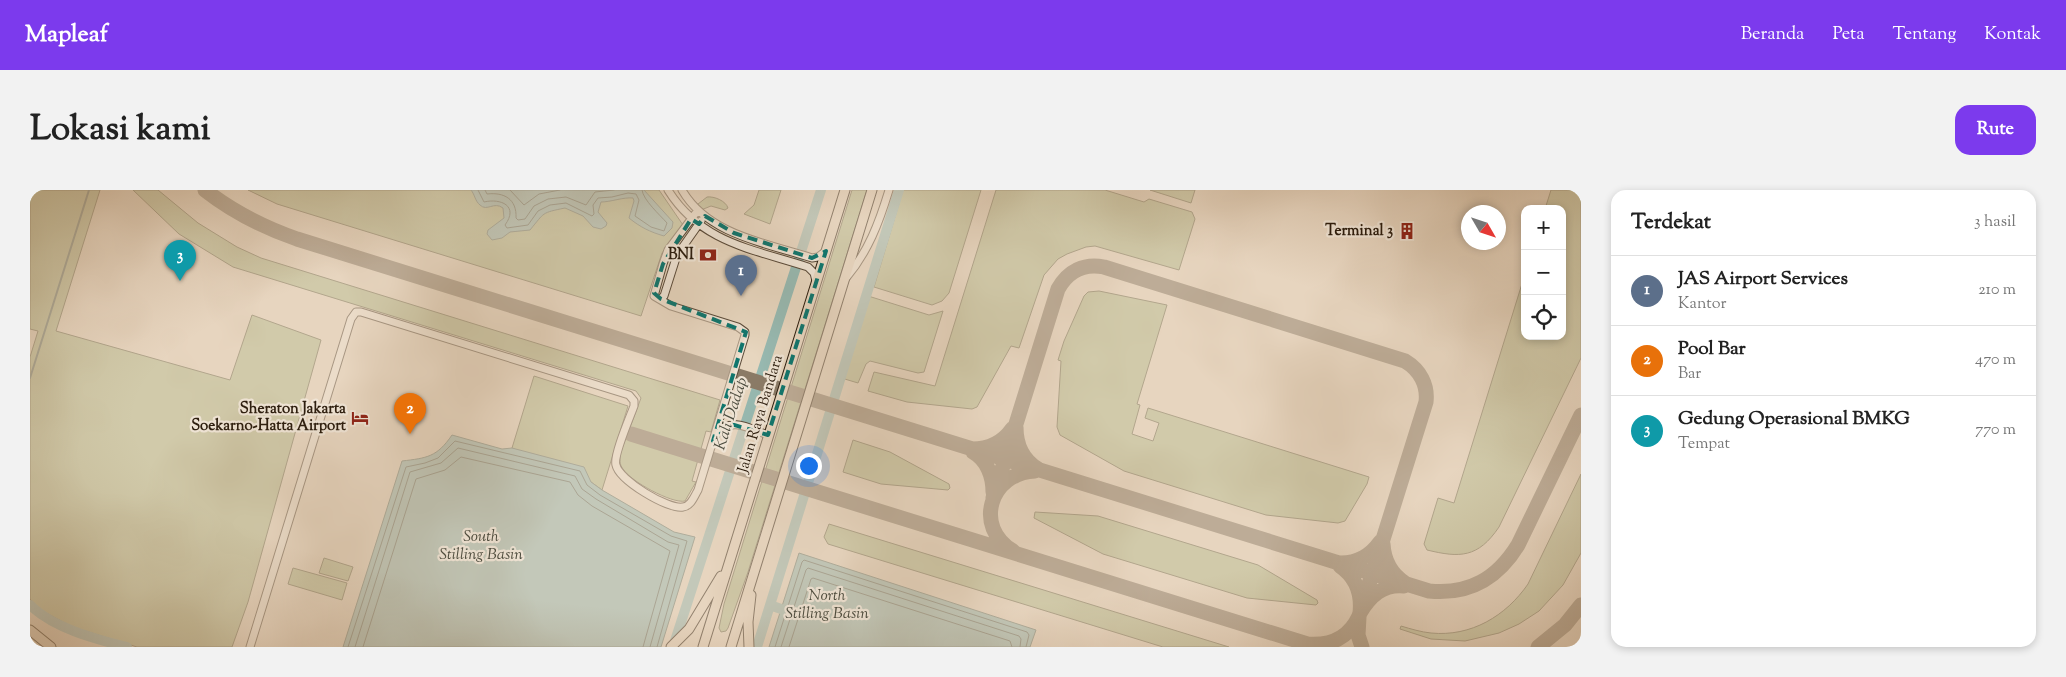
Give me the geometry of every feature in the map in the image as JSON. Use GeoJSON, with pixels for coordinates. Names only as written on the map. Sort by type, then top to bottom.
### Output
{"type":"FeatureCollection","features":[{"type":"Feature","properties":{"kind":"main road","name":"Jalan Raya Bandara"},"geometry":{"type":"LineString","coordinates":[[703,647],[845,190]]}},
{"type":"Feature","properties":{"kind":"main road"},"geometry":{"type":"LineString","coordinates":[[730,647],[872,190]]}},
{"type":"Feature","properties":{"kind":"main road"},"geometry":{"type":"LineString","coordinates":[[671,647],[689,629],[729,563]]}},
{"type":"Feature","properties":{"kind":"main road"},"geometry":{"type":"LineString","coordinates":[[749,647],[750,608],[755,570]]}},
{"type":"Feature","properties":{"kind":"main road"},"geometry":{"type":"LineString","coordinates":[[30,630],[51,647]]}},
{"type":"Feature","properties":{"kind":"street"},"geometry":{"type":"LineString","coordinates":[[668,190],[691,219],[710,233],[731,243],[808,267],[814,273],[816,281]]}},
{"type":"Feature","properties":{"kind":"street"},"geometry":{"type":"LineString","coordinates":[[682,190],[704,216],[734,233],[812,258],[818,257],[826,251]]}},
{"type":"Feature","properties":{"kind":"street"},"geometry":{"type":"LineString","coordinates":[[845,280],[859,262],[868,246],[889,190]]}},
{"type":"Feature","properties":{"kind":"street"},"geometry":{"type":"LineString","coordinates":[[250,647],[351,320],[356,312],[629,395],[634,401],[634,406],[616,457],[616,465],[620,473],[639,489],[670,504],[682,507],[692,501],[698,490],[744,342],[744,332],[738,327],[671,306],[655,298],[654,293],[662,264],[676,238],[698,210]]}},
{"type":"Feature","properties":{"kind":"street"},"geometry":{"type":"LineString","coordinates":[[660,299],[664,296],[678,255],[704,216]]}},
{"type":"Feature","properties":{"kind":"street"},"geometry":{"type":"LineString","coordinates":[[712,441],[724,426],[731,424],[768,435]]}},
{"type":"Feature","properties":{"kind":"highlighted area"},"geometry":{"type":"Polygon","coordinates":[[[705,216],[734,233],[812,258],[826,251],[768,435],[731,424],[713,441],[746,332],[661,299],[654,293],[663,264],[691,219],[699,224],[705,216]]]}},
{"type":"Feature","properties":{"kind":"green space"},"geometry":{"type":"Polygon","coordinates":[[[30,190],[100,190],[56,331],[230,380],[252,315],[321,340],[248,602],[232,647],[137,647],[72,627],[37,608],[30,599],[30,357],[38,331],[30,329],[30,190]]]}},
{"type":"Feature","properties":{"kind":"green space"},"geometry":{"type":"Polygon","coordinates":[[[133,190],[158,190],[198,223],[237,247],[261,258],[720,400],[711,432],[706,431],[692,481],[696,482],[685,501],[679,501],[652,491],[627,474],[622,467],[620,454],[641,398],[636,391],[233,267],[179,234],[133,190]]]}},
{"type":"Feature","properties":{"kind":"green space"},"geometry":{"type":"Polygon","coordinates":[[[248,190],[659,190],[683,225],[662,253],[641,316],[277,204],[248,190]]]}},
{"type":"Feature","properties":{"kind":"green space"},"geometry":{"type":"Polygon","coordinates":[[[759,190],[781,190],[770,224],[744,214],[754,205],[759,190]]]}},
{"type":"Feature","properties":{"kind":"green space"},"geometry":{"type":"Polygon","coordinates":[[[852,190],[867,190],[748,572],[728,628],[726,631],[721,632],[719,628],[724,604],[852,190]]]}},
{"type":"Feature","properties":{"kind":"green space"},"geometry":{"type":"Polygon","coordinates":[[[903,190],[981,190],[949,293],[942,301],[932,305],[874,287],[903,190]]]}},
{"type":"Feature","properties":{"kind":"green space"},"geometry":{"type":"Polygon","coordinates":[[[996,190],[1105,190],[1144,202],[1149,199],[1192,212],[1195,219],[1179,270],[1095,246],[1086,247],[1058,259],[1044,275],[1019,348],[1011,346],[977,407],[972,409],[907,402],[868,391],[874,372],[935,386],[996,190]]]}},
{"type":"Feature","properties":{"kind":"green space"},"geometry":{"type":"Polygon","coordinates":[[[1150,190],[1195,190],[1191,203],[1150,190]]]}},
{"type":"Feature","properties":{"kind":"green space"},"geometry":{"type":"Polygon","coordinates":[[[1551,190],[1581,190],[1581,358],[1499,527],[1491,537],[1484,545],[1468,553],[1449,554],[1427,550],[1424,544],[1438,498],[1454,503],[1521,287],[1521,340],[1566,340],[1566,205],[1546,205],[1551,190]]]}},
{"type":"Feature","properties":{"kind":"green space"},"geometry":{"type":"Polygon","coordinates":[[[707,197],[713,197],[725,203],[728,208],[725,210],[711,206],[701,210],[697,207],[698,204],[707,197]]]}},
{"type":"Feature","properties":{"kind":"green space"},"geometry":{"type":"Polygon","coordinates":[[[1099,291],[1167,305],[1137,404],[1140,405],[1132,434],[1153,441],[1159,423],[1145,418],[1148,408],[1369,477],[1367,484],[1345,521],[1338,523],[1266,515],[1124,471],[1060,435],[1057,427],[1061,361],[1058,360],[1064,341],[1084,296],[1088,292],[1099,291]]]}},
{"type":"Feature","properties":{"kind":"green space"},"geometry":{"type":"Polygon","coordinates":[[[865,295],[929,315],[943,311],[924,372],[918,373],[870,361],[866,364],[858,383],[838,377],[865,295]]]}},
{"type":"Feature","properties":{"kind":"green space"},"geometry":{"type":"Polygon","coordinates":[[[534,376],[628,406],[602,490],[591,482],[512,448],[534,376]]]}},
{"type":"Feature","properties":{"kind":"green space"},"geometry":{"type":"Polygon","coordinates":[[[853,440],[890,452],[949,484],[950,488],[948,490],[881,484],[843,472],[853,440]]]}},
{"type":"Feature","properties":{"kind":"green space"},"geometry":{"type":"Polygon","coordinates":[[[1581,474],[1581,553],[1563,585],[1539,611],[1519,624],[1499,633],[1465,641],[1431,639],[1400,629],[1401,626],[1431,633],[1460,632],[1486,622],[1509,606],[1528,584],[1581,474]]]}},
{"type":"Feature","properties":{"kind":"green space"},"geometry":{"type":"Polygon","coordinates":[[[1035,512],[1098,516],[1258,565],[1317,600],[1318,603],[1316,605],[1247,598],[1103,554],[1034,518],[1035,512]]]}},
{"type":"Feature","properties":{"kind":"green space"},"geometry":{"type":"Polygon","coordinates":[[[829,524],[1229,647],[1163,647],[828,544],[824,537],[829,524]]]}},
{"type":"Feature","properties":{"kind":"green space"},"geometry":{"type":"Polygon","coordinates":[[[324,558],[353,567],[348,581],[319,573],[324,558]]]}},
{"type":"Feature","properties":{"kind":"green space"},"geometry":{"type":"Polygon","coordinates":[[[293,568],[347,583],[342,600],[288,584],[293,568]]]}},
{"type":"Feature","properties":{"kind":"water"},"geometry":{"type":"Polygon","coordinates":[[[471,190],[644,190],[673,222],[672,228],[664,236],[637,224],[629,218],[634,201],[633,198],[629,198],[601,202],[598,212],[607,223],[601,229],[593,227],[583,216],[565,208],[544,214],[530,230],[510,232],[502,238],[492,240],[487,234],[488,230],[504,218],[503,208],[500,206],[483,207],[477,202],[471,190]]]}},
{"type":"Feature","properties":{"kind":"water"},"geometry":{"type":"Polygon","coordinates":[[[416,404],[425,413],[417,423],[407,423],[403,417],[405,415],[403,411],[416,404]]]}},
{"type":"Feature","properties":{"kind":"water","name":"South Stilling Basin"},"geometry":{"type":"Polygon","coordinates":[[[452,435],[502,449],[512,448],[584,467],[591,482],[602,490],[674,532],[695,537],[661,647],[343,647],[402,461],[431,455],[441,448],[452,435]]]}},
{"type":"Feature","properties":{"kind":"water","name":"North Stilling Basin"},"geometry":{"type":"Polygon","coordinates":[[[799,553],[1036,630],[1030,647],[769,647],[799,553]]]}},
{"type":"Feature","properties":{"kind":"waterway"},"geometry":{"type":"LineString","coordinates":[[30,378],[89,190]]}},
{"type":"Feature","properties":{"kind":"waterway","name":"Kali Dadap"},"geometry":{"type":"LineString","coordinates":[[673,647],[821,190]]}},
{"type":"Feature","properties":{"kind":"waterway","name":"Kali Dadap"},"geometry":{"type":"LineString","coordinates":[[757,647],[899,190]]}},
{"type":"Feature","properties":{"kind":"waterway","name":"Kali Dadap"},"geometry":{"type":"LineString","coordinates":[[30,605],[50,620],[75,632],[127,647]]}},
{"type":"Feature","properties":{"kind":"waterway","name":"Kali Dadap"},"geometry":{"type":"LineString","coordinates":[[770,605],[781,609]]}},
{"type":"Feature","properties":{"kind":"taxiway"},"geometry":{"type":"LineString","coordinates":[[205,190],[249,218],[297,239],[1429,591],[1457,590],[1481,582],[1491,576],[1510,557],[1518,545],[1581,415]]}},
{"type":"Feature","properties":{"kind":"taxiway"},"geometry":{"type":"LineString","coordinates":[[993,498],[1058,289],[1067,277],[1083,267],[1104,267],[1405,361],[1422,378],[1426,390],[1426,402],[1359,616],[1350,630],[1338,639],[1323,644],[1307,644]]}},
{"type":"Feature","properties":{"kind":"taxiway"},"geometry":{"type":"LineString","coordinates":[[1016,427],[1017,440],[1024,457],[1038,469]]}},
{"type":"Feature","properties":{"kind":"taxiway"},"geometry":{"type":"LineString","coordinates":[[972,449],[984,448],[995,444],[1012,429]]}},
{"type":"Feature","properties":{"kind":"taxiway"},"geometry":{"type":"LineString","coordinates":[[631,434],[1317,647]]}},
{"type":"Feature","properties":{"kind":"taxiway"},"geometry":{"type":"LineString","coordinates":[[973,452],[982,459],[988,469],[992,480],[993,492]]}},
{"type":"Feature","properties":{"kind":"taxiway"},"geometry":{"type":"LineString","coordinates":[[1013,551],[1001,541],[993,529],[992,503],[998,491],[1007,481],[1019,474],[1035,471]]}},
{"type":"Feature","properties":{"kind":"taxiway"},"geometry":{"type":"LineString","coordinates":[[1341,563],[1363,558],[1380,542]]}},
{"type":"Feature","properties":{"kind":"taxiway"},"geometry":{"type":"LineString","coordinates":[[1383,544],[1389,566],[1396,576],[1405,583]]}},
{"type":"Feature","properties":{"kind":"taxiway"},"geometry":{"type":"LineString","coordinates":[[1340,566],[1346,570],[1357,586],[1360,599],[1360,613],[1368,601],[1378,592],[1390,587],[1404,586]]}},
{"type":"Feature","properties":{"kind":"taxiway"},"geometry":{"type":"LineString","coordinates":[[1538,647],[1565,625],[1581,605]]}},
{"type":"Feature","properties":{"kind":"taxiway"},"geometry":{"type":"LineString","coordinates":[[1359,617],[1358,635],[1362,647]]}},
{"type":"Feature","properties":{"kind":"place","name":"Terminal 3"},"geometry":{"type":"Point","coordinates":[1407,231]}},
{"type":"Feature","properties":{"kind":"place","name":"BNI"},"geometry":{"type":"Point","coordinates":[708,255]}},
{"type":"Feature","properties":{"kind":"place","name":"Gedung Operasional BMKG"},"geometry":{"type":"Point","coordinates":[180,281]}},
{"type":"Feature","properties":{"kind":"place","name":"JAS Airport Services"},"geometry":{"type":"Point","coordinates":[741,296]}},
{"type":"Feature","properties":{"kind":"place","name":"Sheraton Jakarta Soekarno-Hatta Airport"},"geometry":{"type":"Point","coordinates":[360,418]}},
{"type":"Feature","properties":{"kind":"place","name":"Pool Bar"},"geometry":{"type":"Point","coordinates":[410,434]}}]}
